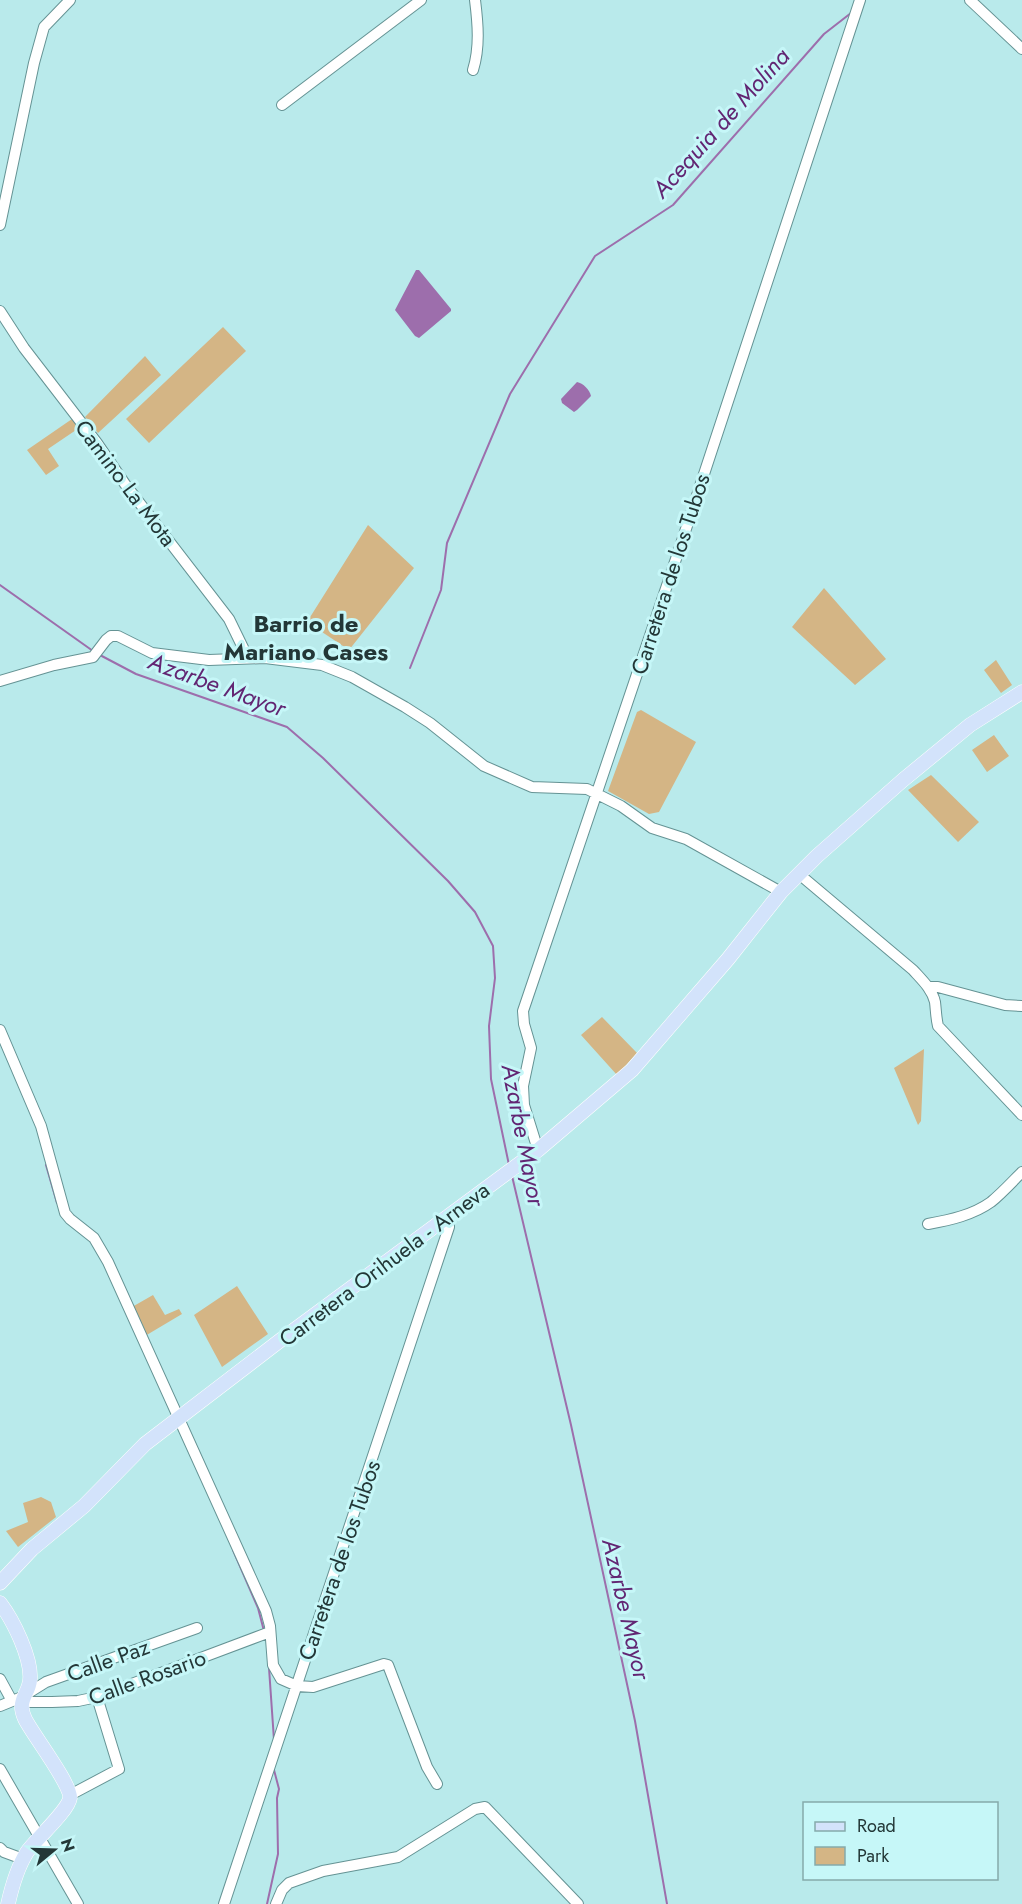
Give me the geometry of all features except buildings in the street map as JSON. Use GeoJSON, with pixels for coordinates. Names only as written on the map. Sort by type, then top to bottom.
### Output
{"type":"FeatureCollection","features":[{"type":"Feature","properties":{"kind":"main road","name":"Carretera Orihuela - Arneva"},"geometry":{"type":"LineString","coordinates":[[0,1583],[32,1549],[76,1513],[145,1444],[448,1215],[525,1160],[632,1070],[781,892],[799,874],[921,765],[970,725],[1022,692]]}},
{"type":"Feature","properties":{"kind":"main road"},"geometry":{"type":"LineString","coordinates":[[0,1603],[17,1632],[30,1672],[28,1688],[17,1699],[24,1718],[65,1783],[70,1795],[70,1801],[63,1811],[23,1859],[7,1904]]}},
{"type":"Feature","properties":{"kind":"street"},"geometry":{"type":"LineString","coordinates":[[0,225],[34,63],[44,27],[70,0]]}},
{"type":"Feature","properties":{"kind":"street"},"geometry":{"type":"LineString","coordinates":[[282,105],[421,0]]}},
{"type":"Feature","properties":{"kind":"street"},"geometry":{"type":"LineString","coordinates":[[473,70],[478,53],[475,0]]}},
{"type":"Feature","properties":{"kind":"street","name":"Carretera de los Tubos"},"geometry":{"type":"LineString","coordinates":[[538,1150],[525,1105],[523,1086],[531,1048],[523,1011],[860,0]]}},
{"type":"Feature","properties":{"kind":"street"},"geometry":{"type":"LineString","coordinates":[[970,0],[1022,49]]}},
{"type":"Feature","properties":{"kind":"street","name":"Camino La Mota"},"geometry":{"type":"LineString","coordinates":[[0,311],[24,348],[97,443],[125,484],[229,619],[248,658]]}},
{"type":"Feature","properties":{"kind":"street"},"geometry":{"type":"LineString","coordinates":[[0,681],[54,665],[93,657],[106,639],[111,636],[118,636],[152,653],[209,660],[265,658],[309,662],[339,671],[386,695],[413,712],[484,766],[532,787],[587,789],[621,806],[652,828],[686,839],[781,892]]}},
{"type":"Feature","properties":{"kind":"street"},"geometry":{"type":"LineString","coordinates":[[799,874],[913,970],[928,987],[935,1003],[938,1026],[1022,1115]]}},
{"type":"Feature","properties":{"kind":"street"},"geometry":{"type":"LineString","coordinates":[[928,987],[938,987],[1005,1005],[1022,1006]]}},
{"type":"Feature","properties":{"kind":"street"},"geometry":{"type":"LineString","coordinates":[[0,1030],[41,1126],[65,1214],[94,1238],[108,1262],[177,1420],[266,1611],[275,1671],[281,1678],[297,1686],[313,1687],[384,1664],[388,1665],[427,1767],[436,1784]]}},
{"type":"Feature","properties":{"kind":"street"},"geometry":{"type":"LineString","coordinates":[[928,1224],[947,1221],[991,1202],[1022,1172]]}},
{"type":"Feature","properties":{"kind":"street","name":"Carretera de los Tubos"},"geometry":{"type":"LineString","coordinates":[[224,1904],[446,1238],[449,1227],[448,1215]]}},
{"type":"Feature","properties":{"kind":"street","name":"Calle Paz"},"geometry":{"type":"LineString","coordinates":[[0,1706],[46,1682],[197,1628]]}},
{"type":"Feature","properties":{"kind":"street","name":"Calle Rosario"},"geometry":{"type":"LineString","coordinates":[[17,1699],[30,1702],[52,1702],[78,1701],[97,1697],[270,1632]]}},
{"type":"Feature","properties":{"kind":"street"},"geometry":{"type":"LineString","coordinates":[[0,1679],[17,1699]]}},
{"type":"Feature","properties":{"kind":"street"},"geometry":{"type":"LineString","coordinates":[[70,1795],[119,1769],[97,1697]]}},
{"type":"Feature","properties":{"kind":"street"},"geometry":{"type":"LineString","coordinates":[[0,1770],[78,1904]]}},
{"type":"Feature","properties":{"kind":"street"},"geometry":{"type":"LineString","coordinates":[[276,1904],[282,1890],[290,1883],[323,1871],[398,1857],[475,1809],[485,1807],[578,1904]]}},
{"type":"Feature","properties":{"kind":"street"},"geometry":{"type":"LineString","coordinates":[[0,1848],[4,1852],[23,1859]]}},
{"type":"Feature","properties":{"kind":"street"},"geometry":{"type":"LineString","coordinates":[[0,1901],[7,1904]]}},
{"type":"Feature","properties":{"kind":"green space"},"geometry":{"type":"Polygon","coordinates":[[[223,327],[246,351],[149,443],[126,419],[223,327]]]}},
{"type":"Feature","properties":{"kind":"green space"},"geometry":{"type":"Polygon","coordinates":[[[145,356],[161,375],[98,433],[85,417],[145,356]]]}},
{"type":"Feature","properties":{"kind":"green space"},"geometry":{"type":"Polygon","coordinates":[[[72,419],[79,428],[48,449],[59,466],[46,475],[27,450],[72,419]]]}},
{"type":"Feature","properties":{"kind":"green space"},"geometry":{"type":"Polygon","coordinates":[[[368,525],[414,568],[349,650],[307,622],[368,525]]]}},
{"type":"Feature","properties":{"kind":"green space"},"geometry":{"type":"Polygon","coordinates":[[[824,588],[886,659],[855,685],[792,627],[824,588]]]}},
{"type":"Feature","properties":{"kind":"green space"},"geometry":{"type":"Polygon","coordinates":[[[996,660],[1012,685],[1001,693],[984,670],[996,660]]]}},
{"type":"Feature","properties":{"kind":"green space"},"geometry":{"type":"Polygon","coordinates":[[[641,710],[696,742],[659,812],[649,814],[608,791],[637,712],[641,710]]]}},
{"type":"Feature","properties":{"kind":"green space"},"geometry":{"type":"Polygon","coordinates":[[[994,735],[1009,756],[987,772],[972,750],[994,735]]]}},
{"type":"Feature","properties":{"kind":"green space"},"geometry":{"type":"Polygon","coordinates":[[[931,775],[979,822],[958,842],[908,790],[931,775]]]}},
{"type":"Feature","properties":{"kind":"green space"},"geometry":{"type":"Polygon","coordinates":[[[602,1017],[637,1053],[617,1075],[581,1035],[602,1017]]]}},
{"type":"Feature","properties":{"kind":"green space"},"geometry":{"type":"Polygon","coordinates":[[[924,1049],[921,1121],[918,1125],[894,1068],[924,1049]]]}},
{"type":"Feature","properties":{"kind":"green space"},"geometry":{"type":"Polygon","coordinates":[[[237,1286],[268,1334],[222,1367],[194,1315],[237,1286]]]}},
{"type":"Feature","properties":{"kind":"green space"},"geometry":{"type":"Polygon","coordinates":[[[153,1295],[165,1315],[179,1309],[182,1314],[145,1336],[132,1307],[153,1295]]]}},
{"type":"Feature","properties":{"kind":"green space"},"geometry":{"type":"Polygon","coordinates":[[[41,1497],[51,1502],[56,1517],[18,1547],[6,1531],[28,1522],[23,1503],[41,1497]]]}},
{"type":"Feature","properties":{"kind":"shaded area"},"geometry":{"type":"Polygon","coordinates":[[[416,270],[419,270],[451,309],[419,338],[395,310],[416,270]]]}},
{"type":"Feature","properties":{"kind":"shaded area"},"geometry":{"type":"Polygon","coordinates":[[[577,382],[586,387],[591,396],[574,412],[562,403],[561,399],[577,382]]]}},
{"type":"Feature","properties":{"kind":"waterway","name":"Acequia de Molina"},"geometry":{"type":"LineString","coordinates":[[410,668],[441,590],[447,543],[510,394],[595,256],[673,205],[824,34],[851,13]]}},
{"type":"Feature","properties":{"kind":"waterway","name":"Azarbe Mayor"},"geometry":{"type":"LineString","coordinates":[[0,585],[93,651]]}},
{"type":"Feature","properties":{"kind":"waterway","name":"Azarbe Mayor"},"geometry":{"type":"LineString","coordinates":[[98,654],[136,674],[287,727],[323,758],[448,881],[475,912],[493,946],[495,978],[489,1026],[491,1079],[509,1165]]}},
{"type":"Feature","properties":{"kind":"waterway"},"geometry":{"type":"LineString","coordinates":[[46,1165],[57,1203]]}},
{"type":"Feature","properties":{"kind":"waterway","name":"Azarbe Mayor"},"geometry":{"type":"LineString","coordinates":[[512,1176],[571,1425],[635,1721],[667,1904]]}},
{"type":"Feature","properties":{"kind":"waterway"},"geometry":{"type":"LineString","coordinates":[[233,1550],[258,1608],[264,1631]]}},
{"type":"Feature","properties":{"kind":"waterway"},"geometry":{"type":"LineString","coordinates":[[269,1668],[274,1740]]}},
{"type":"Feature","properties":{"kind":"waterway"},"geometry":{"type":"LineString","coordinates":[[267,1904],[278,1854],[277,1798],[279,1789],[274,1770]]}},
{"type":"Feature","properties":{"kind":"district","name":"Barrio de Mariano Cases"},"geometry":{"type":"Point","coordinates":[306,638]}}]}
